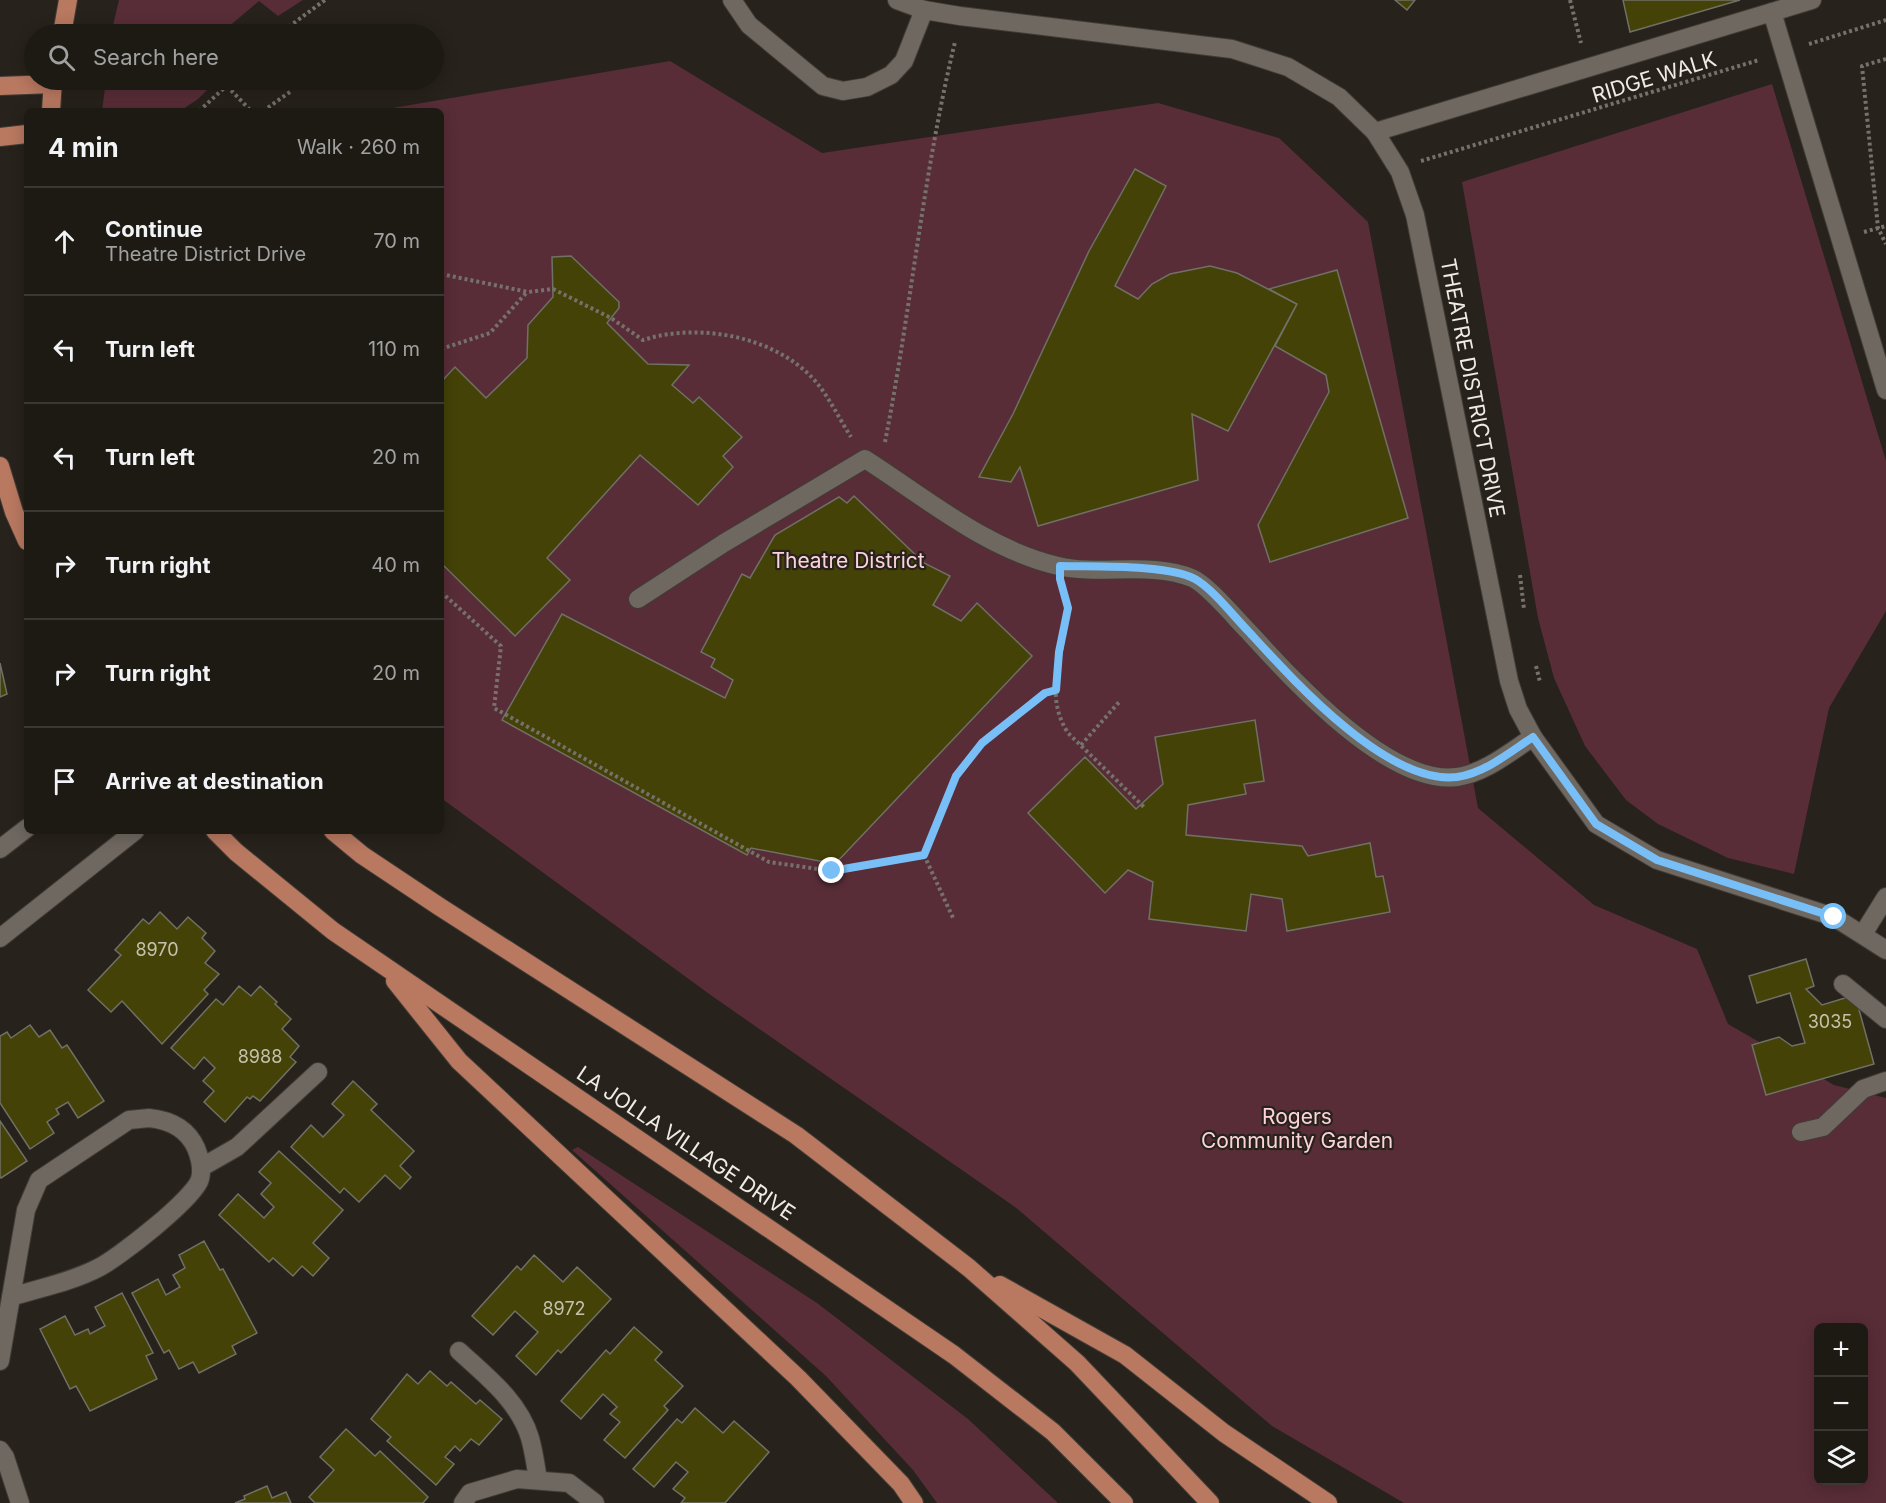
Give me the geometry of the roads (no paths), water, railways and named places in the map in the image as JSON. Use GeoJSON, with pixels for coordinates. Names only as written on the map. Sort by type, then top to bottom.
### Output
{"type":"FeatureCollection","features":[{"type":"Feature","properties":{"kind":"main road"},"geometry":{"type":"LineString","coordinates":[[64,24],[68,0]]}},
{"type":"Feature","properties":{"kind":"main road"},"geometry":{"type":"LineString","coordinates":[[0,86],[24,84]]}},
{"type":"Feature","properties":{"kind":"main road"},"geometry":{"type":"LineString","coordinates":[[51,108],[52,90]]}},
{"type":"Feature","properties":{"kind":"main road"},"geometry":{"type":"LineString","coordinates":[[0,137],[24,134]]}},
{"type":"Feature","properties":{"kind":"main road"},"geometry":{"type":"LineString","coordinates":[[0,466],[14,512],[24,534]]}},
{"type":"Feature","properties":{"kind":"main road","name":"LA JOLLA VILLAGE DRIVE"},"geometry":{"type":"LineString","coordinates":[[218,834],[236,852],[333,931],[954,1355],[1053,1432],[1124,1503]]}},
{"type":"Feature","properties":{"kind":"main road"},"geometry":{"type":"LineString","coordinates":[[337,834],[362,855],[440,907],[796,1135],[969,1268],[1077,1363],[1210,1503]]}},
{"type":"Feature","properties":{"kind":"main road"},"geometry":{"type":"LineString","coordinates":[[382,965],[459,1061],[798,1378],[901,1485],[915,1503]]}},
{"type":"Feature","properties":{"kind":"main road"},"geometry":{"type":"LineString","coordinates":[[969,1268],[1125,1354],[1224,1433],[1328,1503]]}},
{"type":"Feature","properties":{"kind":"street"},"geometry":{"type":"LineString","coordinates":[[732,0],[749,25],[823,86],[843,91],[867,87],[891,75],[904,61],[924,10]]}},
{"type":"Feature","properties":{"kind":"street","name":"THEATRE DISTRICT DRIVE"},"geometry":{"type":"LineString","coordinates":[[897,0],[924,10],[1232,49],[1288,67],[1339,97],[1375,132],[1400,172],[1415,215],[1509,681],[1518,709],[1533,737],[1596,824],[1657,860],[1834,917],[1886,950]]}},
{"type":"Feature","properties":{"kind":"street"},"geometry":{"type":"LineString","coordinates":[[1375,132],[1812,0]]}},
{"type":"Feature","properties":{"kind":"street"},"geometry":{"type":"LineString","coordinates":[[1772,12],[1886,390]]}},
{"type":"Feature","properties":{"kind":"street"},"geometry":{"type":"LineString","coordinates":[[638,599],[724,543],[865,459],[1004,549],[1060,566],[1165,570],[1195,579],[1311,699],[1354,736],[1416,771],[1441,777],[1459,777],[1487,766],[1533,737]]}},
{"type":"Feature","properties":{"kind":"street"},"geometry":{"type":"LineString","coordinates":[[0,849],[24,830]]}},
{"type":"Feature","properties":{"kind":"street"},"geometry":{"type":"LineString","coordinates":[[0,938],[131,834]]}},
{"type":"Feature","properties":{"kind":"street"},"geometry":{"type":"LineString","coordinates":[[1863,934],[1886,897]]}},
{"type":"Feature","properties":{"kind":"street"},"geometry":{"type":"LineString","coordinates":[[1842,984],[1886,1020]]}},
{"type":"Feature","properties":{"kind":"street"},"geometry":{"type":"LineString","coordinates":[[202,1167],[237,1147],[318,1072]]}},
{"type":"Feature","properties":{"kind":"street"},"geometry":{"type":"LineString","coordinates":[[1801,1132],[1823,1127],[1863,1089],[1886,1081]]}},
{"type":"Feature","properties":{"kind":"street"},"geometry":{"type":"LineString","coordinates":[[0,1361],[11,1297],[26,1210],[39,1180],[129,1120],[167,1119],[184,1131],[193,1142],[202,1167],[200,1181],[174,1213],[98,1268],[11,1297]]}},
{"type":"Feature","properties":{"kind":"street"},"geometry":{"type":"LineString","coordinates":[[459,1351],[500,1388],[520,1416],[530,1438],[538,1480]]}},
{"type":"Feature","properties":{"kind":"street"},"geometry":{"type":"LineString","coordinates":[[0,1450],[5,1457],[20,1503]]}},
{"type":"Feature","properties":{"kind":"street"},"geometry":{"type":"LineString","coordinates":[[463,1503],[470,1493],[518,1479],[569,1483],[595,1503]]}},
{"type":"Feature","properties":{"kind":"park label","name":"Theatre District"},"geometry":{"type":"Point","coordinates":[848,560]}},
{"type":"Feature","properties":{"kind":"park label","name":"Rogers Community Garden"},"geometry":{"type":"Point","coordinates":[1297,1128]}}]}
